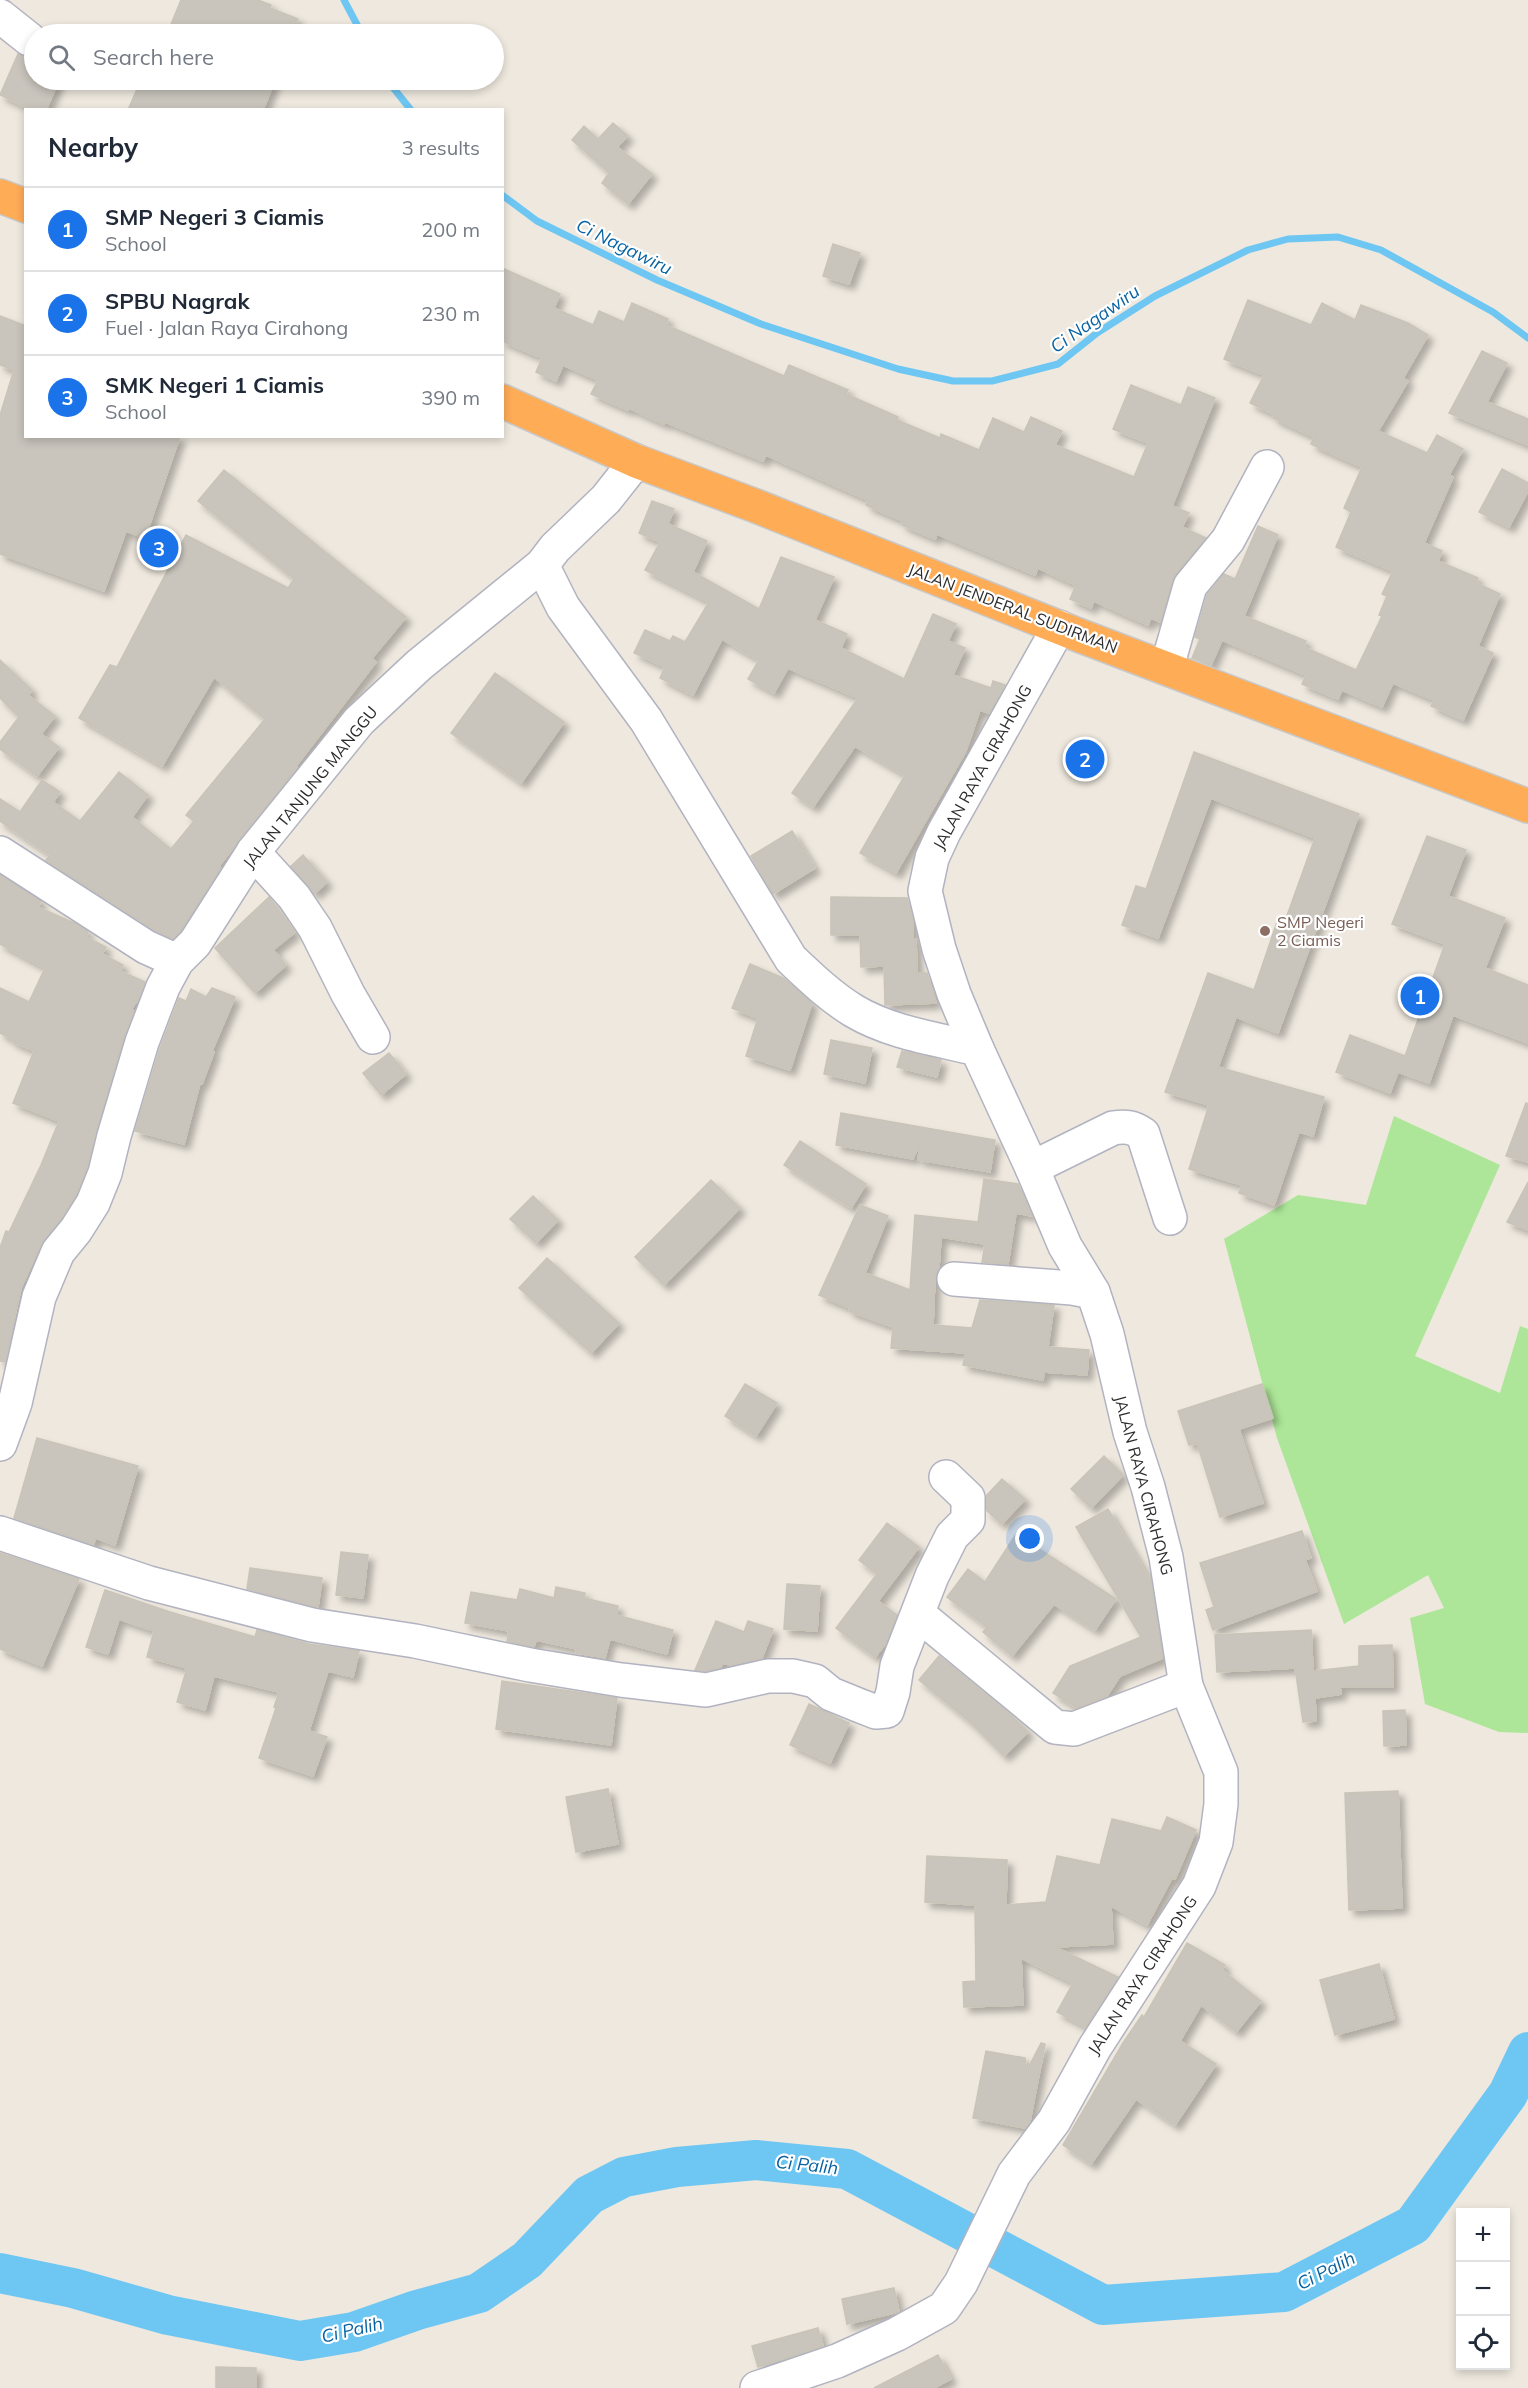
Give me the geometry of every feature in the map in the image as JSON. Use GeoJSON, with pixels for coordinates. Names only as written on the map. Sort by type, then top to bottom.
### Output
{"type":"FeatureCollection","features":[{"type":"Feature","properties":{"kind":"highway"},"geometry":{"type":"LineString","coordinates":[[0,196],[24,206]]}},
{"type":"Feature","properties":{"kind":"highway","name":"JALAN JENDERAL SUDIRMAN"},"geometry":{"type":"LineString","coordinates":[[504,402],[636,461],[1352,741],[1528,806]]}},
{"type":"Feature","properties":{"kind":"street"},"geometry":{"type":"LineString","coordinates":[[0,16],[24,35]]}},
{"type":"Feature","properties":{"kind":"street","name":"JALAN TANJUNG MANGGU"},"geometry":{"type":"LineString","coordinates":[[0,1444],[15,1404],[39,1297],[58,1252],[87,1212],[105,1173],[142,1042],[163,987],[177,961],[195,943],[254,852],[359,721],[419,665],[542,566],[555,548],[606,499],[636,461]]}},
{"type":"Feature","properties":{"kind":"street"},"geometry":{"type":"LineString","coordinates":[[1167,667],[1190,586],[1228,540],[1267,467]]}},
{"type":"Feature","properties":{"kind":"street"},"geometry":{"type":"LineString","coordinates":[[542,566],[562,607],[646,720],[790,959],[823,989],[856,1012],[902,1031],[977,1048]]}},
{"type":"Feature","properties":{"kind":"street","name":"JALAN RAYA CIRAHONG"},"geometry":{"type":"LineString","coordinates":[[757,2388],[837,2361],[897,2334],[944,2308],[961,2283],[1014,2174],[1054,2121],[1095,2047],[1199,1886],[1216,1842],[1221,1804],[1221,1772],[1186,1686],[1166,1557],[1148,1487],[1130,1432],[1107,1334],[1093,1292],[1065,1246],[954,994],[939,949],[925,891],[932,858],[944,832],[1059,627]]}},
{"type":"Feature","properties":{"kind":"street"},"geometry":{"type":"LineString","coordinates":[[254,852],[294,897],[315,928],[348,994],[374,1037]]}},
{"type":"Feature","properties":{"kind":"street"},"geometry":{"type":"LineString","coordinates":[[0,853],[146,947],[177,961]]}},
{"type":"Feature","properties":{"kind":"street"},"geometry":{"type":"LineString","coordinates":[[1032,1168],[1113,1128],[1125,1126],[1134,1128],[1143,1134],[1170,1218]]}},
{"type":"Feature","properties":{"kind":"street"},"geometry":{"type":"LineString","coordinates":[[954,1279],[1072,1288],[1093,1292]]}},
{"type":"Feature","properties":{"kind":"street"},"geometry":{"type":"LineString","coordinates":[[0,1533],[149,1583],[312,1626],[415,1641],[530,1665],[610,1678],[706,1690],[768,1676],[793,1676],[815,1681],[831,1694],[876,1712],[886,1711],[890,1702],[897,1666],[932,1575],[952,1536],[968,1520],[968,1498],[946,1477]]}},
{"type":"Feature","properties":{"kind":"street"},"geometry":{"type":"LineString","coordinates":[[918,1614],[1055,1727],[1074,1729],[1186,1686]]}},
{"type":"Feature","properties":{"kind":"green space"},"geometry":{"type":"Polygon","coordinates":[[[1394,1116],[1500,1165],[1415,1356],[1500,1393],[1520,1326],[1528,1329],[1528,1733],[1499,1732],[1425,1704],[1410,1618],[1444,1608],[1428,1575],[1344,1624],[1277,1438],[1224,1239],[1298,1195],[1366,1205],[1394,1116]]]}},
{"type":"Feature","properties":{"kind":"building"},"geometry":{"type":"Polygon","coordinates":[[[181,0],[258,0],[271,5],[270,8],[298,19],[296,24],[171,24],[181,0]]]}},
{"type":"Feature","properties":{"kind":"building"},"geometry":{"type":"Polygon","coordinates":[[[18,54],[24,56],[24,90],[55,90],[47,108],[28,108],[0,95],[18,54]]]}},
{"type":"Feature","properties":{"kind":"building"},"geometry":{"type":"Polygon","coordinates":[[[137,90],[271,90],[264,108],[129,108],[137,90]]]}},
{"type":"Feature","properties":{"kind":"building"},"geometry":{"type":"Polygon","coordinates":[[[613,123],[628,136],[617,147],[652,174],[628,204],[602,183],[609,173],[572,140],[584,126],[598,139],[613,123]]]}},
{"type":"Feature","properties":{"kind":"building"},"geometry":{"type":"Polygon","coordinates":[[[833,244],[860,253],[849,284],[823,276],[833,244]]]}},
{"type":"Feature","properties":{"kind":"building"},"geometry":{"type":"Polygon","coordinates":[[[504,269],[560,294],[554,308],[593,325],[599,311],[624,322],[632,303],[668,319],[666,325],[784,376],[789,365],[848,390],[846,394],[898,417],[897,420],[940,438],[941,434],[979,450],[993,418],[1024,432],[1031,417],[1062,431],[1055,445],[1134,477],[1148,443],[1113,429],[1131,385],[1181,405],[1188,387],[1215,398],[1172,506],[1189,513],[1182,527],[1206,538],[1175,574],[1160,622],[1151,618],[1148,625],[1094,601],[1091,608],[1070,599],[1076,585],[1038,568],[1035,575],[937,534],[935,539],[902,525],[903,521],[866,505],[868,500],[766,455],[763,461],[591,394],[598,380],[563,365],[556,381],[536,372],[542,358],[504,342],[504,269]]]}},
{"type":"Feature","properties":{"kind":"building"},"geometry":{"type":"Polygon","coordinates":[[[1248,300],[1311,325],[1322,303],[1355,320],[1361,305],[1408,323],[1428,335],[1403,378],[1408,381],[1378,431],[1427,453],[1437,435],[1463,449],[1449,475],[1453,477],[1424,543],[1442,551],[1438,561],[1478,578],[1476,583],[1500,594],[1478,646],[1493,653],[1463,720],[1431,706],[1434,700],[1393,683],[1382,707],[1342,690],[1338,699],[1302,684],[1306,675],[1222,640],[1211,665],[1192,658],[1200,639],[1195,637],[1207,595],[1224,574],[1235,579],[1258,526],[1278,535],[1244,616],[1306,641],[1304,647],[1356,670],[1382,616],[1379,615],[1387,596],[1382,594],[1393,571],[1336,547],[1351,512],[1344,508],[1362,467],[1311,444],[1314,437],[1273,418],[1275,415],[1250,403],[1264,375],[1224,359],[1248,300]]]}},
{"type":"Feature","properties":{"kind":"building"},"geometry":{"type":"Polygon","coordinates":[[[0,316],[24,325],[24,438],[179,438],[145,538],[126,531],[104,591],[0,554],[0,415],[14,370],[0,365],[0,316]]]}},
{"type":"Feature","properties":{"kind":"building"},"geometry":{"type":"Polygon","coordinates":[[[1482,351],[1507,363],[1487,402],[1528,419],[1528,445],[1449,413],[1482,351]]]}},
{"type":"Feature","properties":{"kind":"building"},"geometry":{"type":"Polygon","coordinates":[[[1502,469],[1528,483],[1528,491],[1509,527],[1479,512],[1502,469]]]}},
{"type":"Feature","properties":{"kind":"building"},"geometry":{"type":"Polygon","coordinates":[[[224,470],[406,617],[372,658],[376,662],[219,866],[221,868],[173,939],[155,930],[46,860],[50,855],[0,821],[0,799],[20,812],[42,780],[60,792],[53,802],[80,821],[119,772],[148,795],[132,817],[171,849],[194,821],[186,815],[265,719],[214,677],[162,766],[79,718],[110,665],[117,667],[186,535],[288,588],[294,579],[198,501],[224,470]]]}},
{"type":"Feature","properties":{"kind":"building"},"geometry":{"type":"Polygon","coordinates":[[[652,501],[674,509],[668,524],[707,541],[693,572],[759,609],[781,557],[834,577],[815,620],[847,634],[841,648],[904,679],[933,614],[956,624],[948,641],[965,648],[953,675],[991,688],[993,681],[1005,685],[989,713],[980,710],[966,751],[896,873],[860,853],[905,775],[855,746],[813,807],[792,793],[858,698],[788,668],[774,693],[748,679],[759,660],[722,639],[693,695],[660,678],[665,667],[634,653],[645,630],[670,641],[673,636],[685,642],[709,602],[645,570],[660,542],[639,533],[652,501]]]}},
{"type":"Feature","properties":{"kind":"building"},"geometry":{"type":"Polygon","coordinates":[[[0,660],[32,690],[28,695],[55,716],[41,734],[59,747],[37,776],[0,749],[0,742],[19,717],[0,698],[0,660]]]}},
{"type":"Feature","properties":{"kind":"building"},"geometry":{"type":"Polygon","coordinates":[[[495,673],[564,722],[521,783],[451,733],[495,673]]]}},
{"type":"Feature","properties":{"kind":"building"},"geometry":{"type":"Polygon","coordinates":[[[1194,752],[1359,814],[1278,1033],[1236,1017],[1218,1067],[1324,1097],[1313,1136],[1299,1132],[1274,1205],[1239,1193],[1242,1185],[1189,1169],[1209,1105],[1165,1092],[1208,973],[1254,990],[1278,919],[1285,921],[1315,838],[1211,798],[1158,938],[1122,925],[1136,886],[1146,889],[1194,752]]]}},
{"type":"Feature","properties":{"kind":"building"},"geometry":{"type":"Polygon","coordinates":[[[792,831],[815,868],[773,894],[751,856],[792,831]]]}},
{"type":"Feature","properties":{"kind":"building"},"geometry":{"type":"Polygon","coordinates":[[[1427,836],[1466,850],[1448,896],[1505,918],[1485,968],[1528,985],[1528,1043],[1453,1015],[1429,1083],[1398,1072],[1390,1093],[1336,1072],[1350,1035],[1405,1056],[1445,944],[1392,924],[1427,836]]]}},
{"type":"Feature","properties":{"kind":"building"},"geometry":{"type":"Polygon","coordinates":[[[303,855],[327,882],[314,894],[291,866],[303,855]]]}},
{"type":"Feature","properties":{"kind":"building"},"geometry":{"type":"Polygon","coordinates":[[[0,875],[41,901],[38,907],[88,932],[86,937],[106,947],[102,954],[123,965],[120,971],[145,982],[139,999],[131,1009],[134,1011],[124,1037],[78,1191],[61,1219],[41,1244],[21,1288],[5,1362],[0,1361],[0,1248],[6,1231],[9,1232],[41,1165],[59,1121],[13,1103],[34,1051],[11,1041],[12,1039],[0,1033],[0,988],[29,1002],[45,968],[0,944],[0,875]]]}},
{"type":"Feature","properties":{"kind":"building"},"geometry":{"type":"Polygon","coordinates":[[[269,897],[295,932],[273,950],[286,965],[255,993],[215,948],[269,897]]]}},
{"type":"Feature","properties":{"kind":"building"},"geometry":{"type":"Polygon","coordinates":[[[831,897],[907,898],[913,921],[913,939],[916,939],[917,973],[927,973],[936,1003],[885,1005],[884,966],[861,967],[860,935],[831,935],[831,897]]]}},
{"type":"Feature","properties":{"kind":"building"},"geometry":{"type":"Polygon","coordinates":[[[750,964],[783,978],[812,1003],[790,1070],[746,1056],[758,1018],[732,1008],[750,964]]]}},
{"type":"Feature","properties":{"kind":"building"},"geometry":{"type":"Polygon","coordinates":[[[212,988],[235,997],[212,1051],[214,1052],[202,1084],[200,1083],[184,1144],[135,1131],[160,1048],[179,998],[186,1001],[191,989],[206,997],[212,988]]]}},
{"type":"Feature","properties":{"kind":"building"},"geometry":{"type":"Polygon","coordinates":[[[831,1040],[872,1048],[865,1083],[824,1074],[831,1040]]]}},
{"type":"Feature","properties":{"kind":"building"},"geometry":{"type":"Polygon","coordinates":[[[902,1051],[941,1060],[937,1077],[897,1067],[902,1051]]]}},
{"type":"Feature","properties":{"kind":"building"},"geometry":{"type":"Polygon","coordinates":[[[389,1053],[406,1074],[381,1095],[363,1073],[389,1053]]]}},
{"type":"Feature","properties":{"kind":"building"},"geometry":{"type":"Polygon","coordinates":[[[1526,1103],[1528,1104],[1528,1162],[1506,1156],[1526,1103]]]}},
{"type":"Feature","properties":{"kind":"building"},"geometry":{"type":"Polygon","coordinates":[[[841,1113],[995,1140],[990,1172],[918,1160],[920,1143],[913,1159],[836,1145],[841,1113]]]}},
{"type":"Feature","properties":{"kind":"building"},"geometry":{"type":"Polygon","coordinates":[[[800,1141],[866,1184],[851,1208],[784,1165],[800,1141]]]}},
{"type":"Feature","properties":{"kind":"building"},"geometry":{"type":"Polygon","coordinates":[[[984,1179],[1018,1184],[1032,1216],[1016,1213],[1008,1264],[982,1262],[985,1244],[941,1237],[939,1268],[935,1277],[933,1325],[972,1328],[980,1300],[1054,1305],[1048,1347],[1089,1350],[1087,1375],[1044,1372],[1043,1380],[963,1365],[966,1353],[891,1348],[893,1327],[849,1311],[850,1308],[819,1295],[860,1205],[888,1216],[865,1273],[910,1290],[915,1215],[978,1222],[984,1179]]]}},
{"type":"Feature","properties":{"kind":"building"},"geometry":{"type":"Polygon","coordinates":[[[711,1180],[740,1208],[664,1285],[635,1257],[711,1180]]]}},
{"type":"Feature","properties":{"kind":"building"},"geometry":{"type":"Polygon","coordinates":[[[1528,1182],[1528,1230],[1507,1222],[1528,1182]]]}},
{"type":"Feature","properties":{"kind":"building"},"geometry":{"type":"Polygon","coordinates":[[[533,1196],[558,1220],[536,1243],[510,1219],[533,1196]]]}},
{"type":"Feature","properties":{"kind":"building"},"geometry":{"type":"Polygon","coordinates":[[[547,1258],[619,1323],[591,1353],[519,1288],[547,1258]]]}},
{"type":"Feature","properties":{"kind":"building"},"geometry":{"type":"Polygon","coordinates":[[[745,1384],[777,1403],[756,1436],[725,1416],[745,1384]]]}},
{"type":"Feature","properties":{"kind":"building"},"geometry":{"type":"Polygon","coordinates":[[[1262,1384],[1273,1418],[1239,1429],[1263,1503],[1220,1517],[1197,1443],[1189,1445],[1178,1411],[1262,1384]]]}},
{"type":"Feature","properties":{"kind":"building"},"geometry":{"type":"Polygon","coordinates":[[[37,1438],[138,1466],[115,1545],[96,1538],[93,1545],[14,1518],[37,1438]]]}},
{"type":"Feature","properties":{"kind":"building"},"geometry":{"type":"Polygon","coordinates":[[[1104,1456],[1123,1475],[1091,1508],[1071,1489],[1104,1456]]]}},
{"type":"Feature","properties":{"kind":"building"},"geometry":{"type":"Polygon","coordinates":[[[1002,1479],[1025,1499],[1002,1524],[987,1511],[986,1496],[1002,1479]]]}},
{"type":"Feature","properties":{"kind":"building"},"geometry":{"type":"Polygon","coordinates":[[[1108,1509],[1151,1582],[1163,1658],[1120,1676],[1107,1696],[1077,1708],[1053,1693],[1070,1666],[1141,1637],[1076,1527],[1108,1509]]]}},
{"type":"Feature","properties":{"kind":"building"},"geometry":{"type":"Polygon","coordinates":[[[887,1523],[919,1547],[878,1601],[897,1615],[886,1643],[875,1657],[836,1628],[877,1574],[859,1560],[887,1523]]]}},
{"type":"Feature","properties":{"kind":"building"},"geometry":{"type":"Polygon","coordinates":[[[1302,1531],[1311,1558],[1305,1560],[1317,1591],[1213,1630],[1206,1610],[1214,1607],[1200,1563],[1302,1531]]]}},
{"type":"Feature","properties":{"kind":"building"},"geometry":{"type":"Polygon","coordinates":[[[1016,1534],[1116,1599],[1095,1630],[1054,1604],[1012,1656],[983,1632],[987,1627],[947,1597],[968,1569],[985,1582],[1016,1534]]]}},
{"type":"Feature","properties":{"kind":"building"},"geometry":{"type":"Polygon","coordinates":[[[341,1552],[368,1555],[363,1598],[336,1595],[341,1552]]]}},
{"type":"Feature","properties":{"kind":"building"},"geometry":{"type":"Polygon","coordinates":[[[0,1553],[79,1579],[42,1666],[0,1649],[0,1553]]]}},
{"type":"Feature","properties":{"kind":"building"},"geometry":{"type":"Polygon","coordinates":[[[250,1568],[322,1578],[318,1607],[247,1589],[250,1568]]]}},
{"type":"Feature","properties":{"kind":"building"},"geometry":{"type":"Polygon","coordinates":[[[787,1584],[820,1586],[817,1631],[784,1629],[787,1584]]]}},
{"type":"Feature","properties":{"kind":"building"},"geometry":{"type":"Polygon","coordinates":[[[556,1587],[585,1593],[584,1598],[618,1606],[616,1615],[673,1630],[667,1654],[610,1639],[605,1658],[576,1653],[577,1649],[536,1640],[534,1647],[507,1641],[509,1631],[465,1623],[471,1592],[517,1600],[520,1589],[554,1598],[556,1587]]]}},
{"type":"Feature","properties":{"kind":"building"},"geometry":{"type":"Polygon","coordinates":[[[105,1590],[255,1637],[257,1630],[309,1644],[359,1651],[353,1677],[328,1671],[309,1731],[327,1737],[313,1776],[259,1758],[279,1692],[214,1676],[205,1710],[177,1702],[187,1668],[147,1657],[154,1631],[119,1619],[108,1654],[86,1647],[105,1590]]]}},
{"type":"Feature","properties":{"kind":"building"},"geometry":{"type":"Polygon","coordinates":[[[716,1621],[744,1632],[748,1621],[773,1629],[762,1658],[730,1665],[723,1663],[721,1667],[705,1671],[695,1670],[716,1621]]]}},
{"type":"Feature","properties":{"kind":"building"},"geometry":{"type":"Polygon","coordinates":[[[1311,1630],[1313,1671],[1359,1666],[1359,1646],[1392,1645],[1393,1687],[1340,1687],[1341,1694],[1315,1698],[1316,1721],[1303,1722],[1295,1668],[1217,1672],[1215,1635],[1311,1630]]]}},
{"type":"Feature","properties":{"kind":"building"},"geometry":{"type":"Polygon","coordinates":[[[939,1656],[1011,1715],[1028,1732],[1004,1756],[970,1722],[919,1680],[939,1656]]]}},
{"type":"Feature","properties":{"kind":"building"},"geometry":{"type":"Polygon","coordinates":[[[502,1681],[617,1698],[611,1745],[496,1729],[502,1681]]]}},
{"type":"Feature","properties":{"kind":"building"},"geometry":{"type":"Polygon","coordinates":[[[809,1704],[849,1723],[830,1763],[790,1745],[809,1704]]]}},
{"type":"Feature","properties":{"kind":"building"},"geometry":{"type":"Polygon","coordinates":[[[1405,1710],[1406,1745],[1384,1746],[1383,1711],[1405,1710]]]}},
{"type":"Feature","properties":{"kind":"building"},"geometry":{"type":"Polygon","coordinates":[[[608,1789],[618,1844],[576,1852],[566,1797],[608,1789]]]}},
{"type":"Feature","properties":{"kind":"building"},"geometry":{"type":"Polygon","coordinates":[[[1398,1791],[1402,1908],[1349,1910],[1345,1793],[1398,1791]]]}},
{"type":"Feature","properties":{"kind":"building"},"geometry":{"type":"Polygon","coordinates":[[[1167,1817],[1196,1830],[1175,1879],[1172,1878],[1147,1925],[1111,1906],[1113,1944],[1055,1947],[1118,1977],[1086,2027],[1057,2012],[1073,1983],[1021,1958],[1023,2005],[964,2007],[963,1982],[976,1981],[975,1905],[925,1902],[927,1856],[1007,1860],[1006,1905],[1046,1902],[1057,1856],[1100,1865],[1112,1819],[1161,1831],[1167,1817]]]}},
{"type":"Feature","properties":{"kind":"building"},"geometry":{"type":"Polygon","coordinates":[[[1187,1943],[1225,1965],[1222,1970],[1261,2001],[1236,2032],[1201,2005],[1180,2041],[1216,2064],[1175,2125],[1136,2099],[1091,2164],[1063,2145],[1123,2043],[1142,2015],[1144,2017],[1187,1943]]]}},
{"type":"Feature","properties":{"kind":"building"},"geometry":{"type":"Polygon","coordinates":[[[1379,1964],[1394,2019],[1335,2035],[1320,1980],[1379,1964]]]}},
{"type":"Feature","properties":{"kind":"building"},"geometry":{"type":"Polygon","coordinates":[[[1041,2043],[1045,2044],[1030,2121],[1025,2128],[973,2118],[986,2051],[1025,2058],[1026,2072],[1041,2043]]]}},
{"type":"Feature","properties":{"kind":"building"},"geometry":{"type":"Polygon","coordinates":[[[894,2288],[899,2312],[847,2324],[842,2299],[894,2288]]]}},
{"type":"Feature","properties":{"kind":"building"},"geometry":{"type":"Polygon","coordinates":[[[818,2328],[823,2346],[758,2367],[752,2346],[818,2328]]]}},
{"type":"Feature","properties":{"kind":"building"},"geometry":{"type":"Polygon","coordinates":[[[938,2355],[951,2379],[934,2388],[874,2388],[938,2355]]]}},
{"type":"Feature","properties":{"kind":"building"},"geometry":{"type":"Polygon","coordinates":[[[216,2367],[256,2368],[256,2388],[216,2388],[216,2367]]]}},
{"type":"Feature","properties":{"kind":"waterway","name":"Ci Nagawiru"},"geometry":{"type":"LineString","coordinates":[[344,0],[357,24]]}},
{"type":"Feature","properties":{"kind":"waterway","name":"Ci Nagawiru"},"geometry":{"type":"LineString","coordinates":[[395,90],[409,108]]}},
{"type":"Feature","properties":{"kind":"waterway","name":"Ci Nagawiru"},"geometry":{"type":"LineString","coordinates":[[504,196],[537,221],[657,280],[761,324],[898,369],[953,381],[992,381],[1058,364],[1097,333],[1155,296],[1248,250],[1288,239],[1338,237],[1381,250],[1493,312],[1528,338]]}},
{"type":"Feature","properties":{"kind":"waterway","name":"Ci Palih"},"geometry":{"type":"LineString","coordinates":[[0,2273],[73,2288],[168,2315],[300,2341],[354,2332],[417,2310],[479,2293],[527,2260],[589,2195],[624,2177],[677,2167],[756,2160],[847,2169],[1103,2305],[1284,2292],[1413,2225],[1508,2094],[1528,2052]]}},
{"type":"Feature","properties":{"kind":"place","name":"SMK Negeri 1 Ciamis"},"geometry":{"type":"Point","coordinates":[159,548]}},
{"type":"Feature","properties":{"kind":"place","name":"SPBU Nagrak"},"geometry":{"type":"Point","coordinates":[1085,759]}},
{"type":"Feature","properties":{"kind":"place","name":"SMP Negeri 2 Ciamis"},"geometry":{"type":"Point","coordinates":[1265,931]}},
{"type":"Feature","properties":{"kind":"place","name":"SMP Negeri 3 Ciamis"},"geometry":{"type":"Point","coordinates":[1420,996]}}]}
